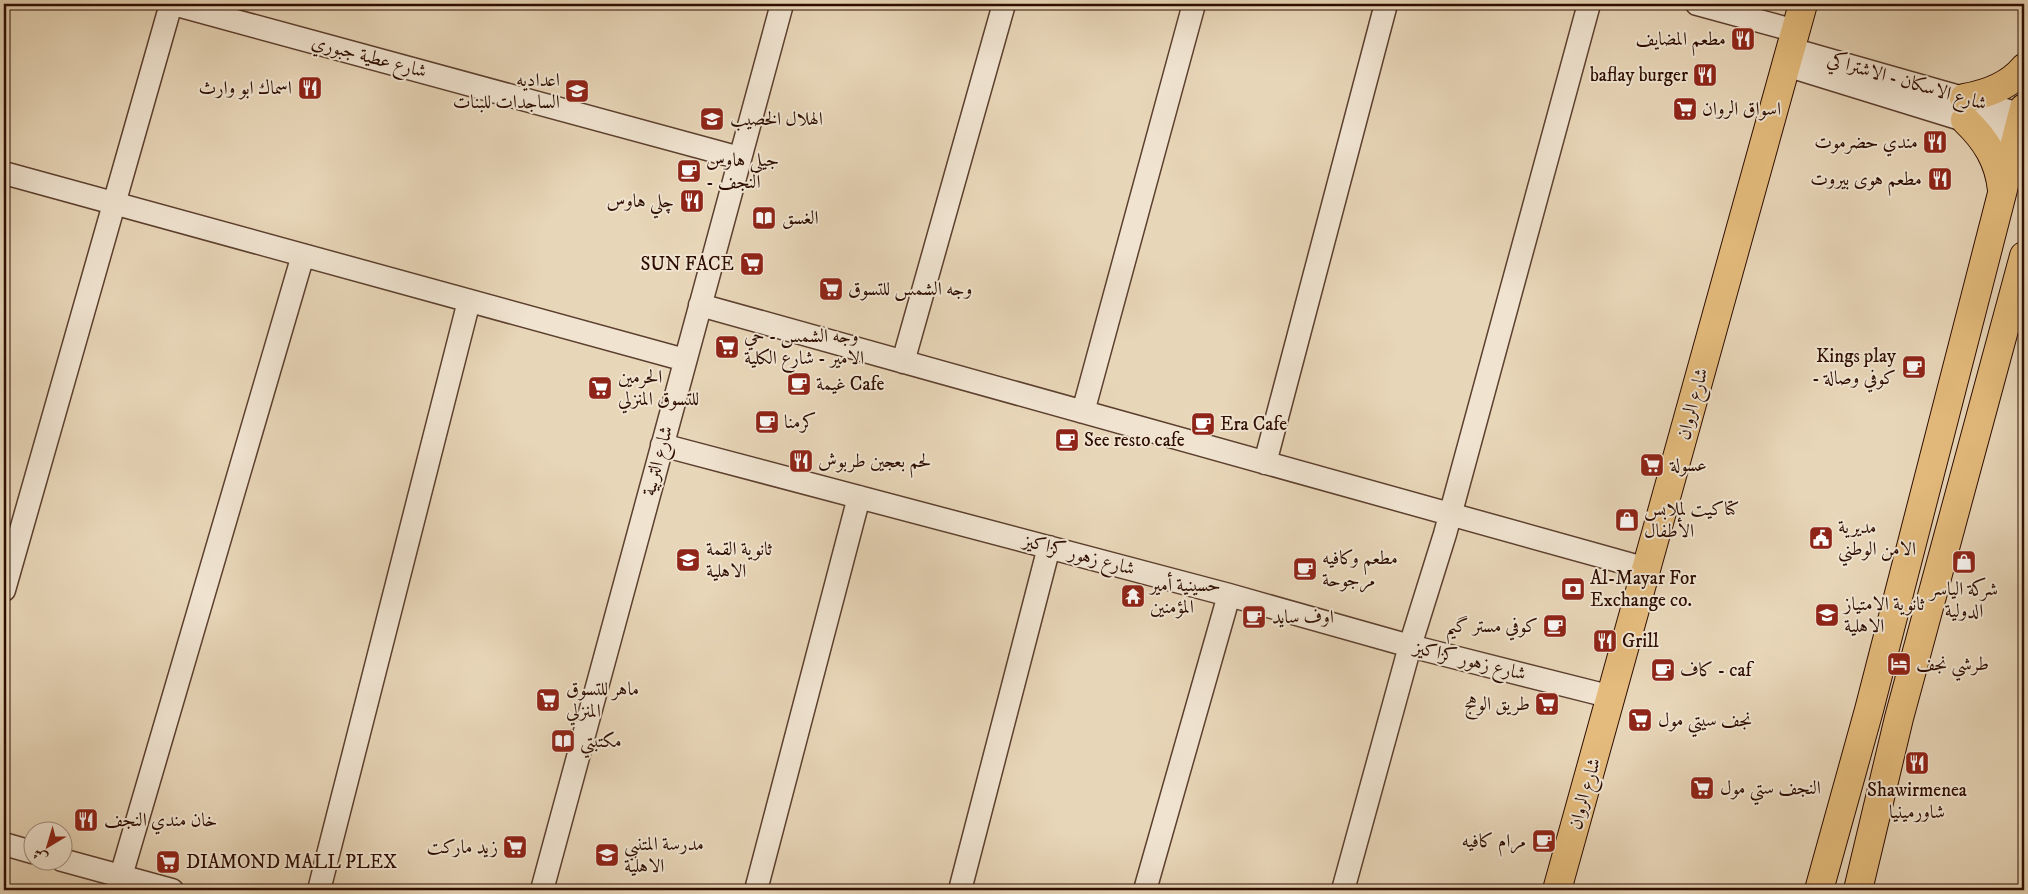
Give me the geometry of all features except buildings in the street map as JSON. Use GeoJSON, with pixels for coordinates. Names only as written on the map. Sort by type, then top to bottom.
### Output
{"type":"FeatureCollection","features":[{"type":"Feature","properties":{"kind":"main road","name":"شارع الروان"},"geometry":{"type":"LineString","coordinates":[[1557,890],[1648,569],[1803,4]]}},
{"type":"Feature","properties":{"kind":"main road"},"geometry":{"type":"LineString","coordinates":[[2003,194],[2001,177],[1988,146],[1965,109],[2009,82],[2024,68]]}},
{"type":"Feature","properties":{"kind":"main road"},"geometry":{"type":"LineString","coordinates":[[1819,890],[1869,710],[2021,119]]}},
{"type":"Feature","properties":{"kind":"main road"},"geometry":{"type":"LineString","coordinates":[[1858,890],[1898,718],[2024,256]]}},
{"type":"Feature","properties":{"kind":"main road"},"geometry":{"type":"LineString","coordinates":[[1869,710],[1882,720],[1898,718]]}},
{"type":"Feature","properties":{"kind":"street","name":"شارع عطية جبوري"},"geometry":{"type":"LineString","coordinates":[[172,4],[740,158]]}},
{"type":"Feature","properties":{"kind":"street"},"geometry":{"type":"LineString","coordinates":[[4,590],[172,4]]}},
{"type":"Feature","properties":{"kind":"street","name":"شارع التربية"},"geometry":{"type":"LineString","coordinates":[[542,890],[782,4]]}},
{"type":"Feature","properties":{"kind":"street"},"geometry":{"type":"LineString","coordinates":[[903,362],[1004,4]]}},
{"type":"Feature","properties":{"kind":"street"},"geometry":{"type":"LineString","coordinates":[[1083,412],[1194,4]]}},
{"type":"Feature","properties":{"kind":"street"},"geometry":{"type":"LineString","coordinates":[[1265,463],[1386,4]]}},
{"type":"Feature","properties":{"kind":"street"},"geometry":{"type":"LineString","coordinates":[[1343,890],[1410,646],[1450,514],[1589,4]]}},
{"type":"Feature","properties":{"kind":"street","name":"شارع الاسكان - الاشتراكي"},"geometry":{"type":"LineString","coordinates":[[1697,4],[1791,49],[1965,109],[2021,119]]}},
{"type":"Feature","properties":{"kind":"street"},"geometry":{"type":"LineString","coordinates":[[4,173],[685,360]]}},
{"type":"Feature","properties":{"kind":"street"},"geometry":{"type":"LineString","coordinates":[[121,876],[303,255]]}},
{"type":"Feature","properties":{"kind":"street"},"geometry":{"type":"LineString","coordinates":[[319,890],[469,301]]}},
{"type":"Feature","properties":{"kind":"street"},"geometry":{"type":"LineString","coordinates":[[700,305],[1648,569]]}},
{"type":"Feature","properties":{"kind":"street","name":"شارع زهور كزاكيز"},"geometry":{"type":"LineString","coordinates":[[662,444],[1229,595],[1410,646],[1612,697]]}},
{"type":"Feature","properties":{"kind":"street"},"geometry":{"type":"LineString","coordinates":[[756,890],[858,497]]}},
{"type":"Feature","properties":{"kind":"street"},"geometry":{"type":"LineString","coordinates":[[960,890],[1049,547]]}},
{"type":"Feature","properties":{"kind":"street"},"geometry":{"type":"LineString","coordinates":[[1145,890],[1229,595]]}},
{"type":"Feature","properties":{"kind":"street"},"geometry":{"type":"LineString","coordinates":[[4,844],[22,849]]}},
{"type":"Feature","properties":{"kind":"street"},"geometry":{"type":"LineString","coordinates":[[72,863],[172,890]]}},
{"type":"Feature","properties":{"kind":"place","name":"مطعم المضايف"},"geometry":{"type":"Point","coordinates":[1743,39]}},
{"type":"Feature","properties":{"kind":"place","name":"baflay burger"},"geometry":{"type":"Point","coordinates":[1705,75]}},
{"type":"Feature","properties":{"kind":"place","name":"اسماك ابو وارث"},"geometry":{"type":"Point","coordinates":[310,88]}},
{"type":"Feature","properties":{"kind":"place","name":"اعداديه الساجدات للبنات"},"geometry":{"type":"Point","coordinates":[577,91]}},
{"type":"Feature","properties":{"kind":"place","name":"اسواق الروان"},"geometry":{"type":"Point","coordinates":[1685,109]}},
{"type":"Feature","properties":{"kind":"place","name":"الهلال الخصيب"},"geometry":{"type":"Point","coordinates":[712,119]}},
{"type":"Feature","properties":{"kind":"place","name":"مندي حضرموت"},"geometry":{"type":"Point","coordinates":[1935,142]}},
{"type":"Feature","properties":{"kind":"place","name":"جيلي هاوس - النجف"},"geometry":{"type":"Point","coordinates":[689,171]}},
{"type":"Feature","properties":{"kind":"place","name":"مطعم هوى بيروت"},"geometry":{"type":"Point","coordinates":[1940,179]}},
{"type":"Feature","properties":{"kind":"place","name":"چلي هاوس"},"geometry":{"type":"Point","coordinates":[692,201]}},
{"type":"Feature","properties":{"kind":"place","name":"الغسق"},"geometry":{"type":"Point","coordinates":[764,218]}},
{"type":"Feature","properties":{"kind":"place","name":"SUN FACE"},"geometry":{"type":"Point","coordinates":[752,264]}},
{"type":"Feature","properties":{"kind":"place","name":"وجه الشمس للتسوق"},"geometry":{"type":"Point","coordinates":[831,289]}},
{"type":"Feature","properties":{"kind":"place","name":"وجه الشمس - حي الامير - شارع الكلية"},"geometry":{"type":"Point","coordinates":[727,347]}},
{"type":"Feature","properties":{"kind":"place","name":"Kings play - كوفي وصالة"},"geometry":{"type":"Point","coordinates":[1914,367]}},
{"type":"Feature","properties":{"kind":"place","name":"غيمة Cafe"},"geometry":{"type":"Point","coordinates":[799,384]}},
{"type":"Feature","properties":{"kind":"place","name":"الحرمين للتسوق المنزلي"},"geometry":{"type":"Point","coordinates":[600,388]}},
{"type":"Feature","properties":{"kind":"place","name":"كرمنا"},"geometry":{"type":"Point","coordinates":[767,422]}},
{"type":"Feature","properties":{"kind":"place","name":"Era Cafe"},"geometry":{"type":"Point","coordinates":[1203,424]}},
{"type":"Feature","properties":{"kind":"place","name":"See resto cafe"},"geometry":{"type":"Point","coordinates":[1067,440]}},
{"type":"Feature","properties":{"kind":"place","name":"لحم بعجين طربوش"},"geometry":{"type":"Point","coordinates":[801,461]}},
{"type":"Feature","properties":{"kind":"place","name":"عسولة"},"geometry":{"type":"Point","coordinates":[1652,465]}},
{"type":"Feature","properties":{"kind":"place","name":"كتاكيت لملابس الأطفال"},"geometry":{"type":"Point","coordinates":[1627,520]}},
{"type":"Feature","properties":{"kind":"place","name":"مديرية الامن الوطني"},"geometry":{"type":"Point","coordinates":[1821,538]}},
{"type":"Feature","properties":{"kind":"place","name":"ثانوية القمة الاهلية"},"geometry":{"type":"Point","coordinates":[688,560]}},
{"type":"Feature","properties":{"kind":"place","name":"شركة الياسر الدولية"},"geometry":{"type":"Point","coordinates":[1964,562]}},
{"type":"Feature","properties":{"kind":"place","name":"مطعم وكافيه مرجوحة"},"geometry":{"type":"Point","coordinates":[1305,569]}},
{"type":"Feature","properties":{"kind":"place","name":"Al-Mayar For Exchange co."},"geometry":{"type":"Point","coordinates":[1573,589]}},
{"type":"Feature","properties":{"kind":"place","name":"حسينية أمير المؤمنين"},"geometry":{"type":"Point","coordinates":[1133,596]}},
{"type":"Feature","properties":{"kind":"place","name":"ثانوية الامتياز الاهلية"},"geometry":{"type":"Point","coordinates":[1827,615]}},
{"type":"Feature","properties":{"kind":"place","name":"اوف سايد"},"geometry":{"type":"Point","coordinates":[1254,617]}},
{"type":"Feature","properties":{"kind":"place","name":"كوفي مستر گيم"},"geometry":{"type":"Point","coordinates":[1555,626]}},
{"type":"Feature","properties":{"kind":"place","name":"Grill"},"geometry":{"type":"Point","coordinates":[1605,641]}},
{"type":"Feature","properties":{"kind":"place","name":"طرشي نجف"},"geometry":{"type":"Point","coordinates":[1899,664]}},
{"type":"Feature","properties":{"kind":"place","name":"كاف - caf"},"geometry":{"type":"Point","coordinates":[1663,670]}},
{"type":"Feature","properties":{"kind":"place","name":"ماهر للتسوق المنزلي"},"geometry":{"type":"Point","coordinates":[548,700]}},
{"type":"Feature","properties":{"kind":"place","name":"طريق الوهج"},"geometry":{"type":"Point","coordinates":[1547,704]}},
{"type":"Feature","properties":{"kind":"place","name":"نجف سيتي مول"},"geometry":{"type":"Point","coordinates":[1640,720]}},
{"type":"Feature","properties":{"kind":"place","name":"مكتبتي"},"geometry":{"type":"Point","coordinates":[563,741]}},
{"type":"Feature","properties":{"kind":"place","name":"Shawirmenea شاورمينيا"},"geometry":{"type":"Point","coordinates":[1917,763]}},
{"type":"Feature","properties":{"kind":"place","name":"النجف ستي مول"},"geometry":{"type":"Point","coordinates":[1702,788]}},
{"type":"Feature","properties":{"kind":"place","name":"خان مندي النجف"},"geometry":{"type":"Point","coordinates":[86,820]}},
{"type":"Feature","properties":{"kind":"place","name":"مرام كافيه"},"geometry":{"type":"Point","coordinates":[1544,841]}},
{"type":"Feature","properties":{"kind":"place","name":"زيد ماركت"},"geometry":{"type":"Point","coordinates":[515,847]}},
{"type":"Feature","properties":{"kind":"place","name":"مدرسة المتنبي الاهلية"},"geometry":{"type":"Point","coordinates":[607,855]}},
{"type":"Feature","properties":{"kind":"place","name":"DIAMOND MALL PLEX"},"geometry":{"type":"Point","coordinates":[168,862]}}]}
